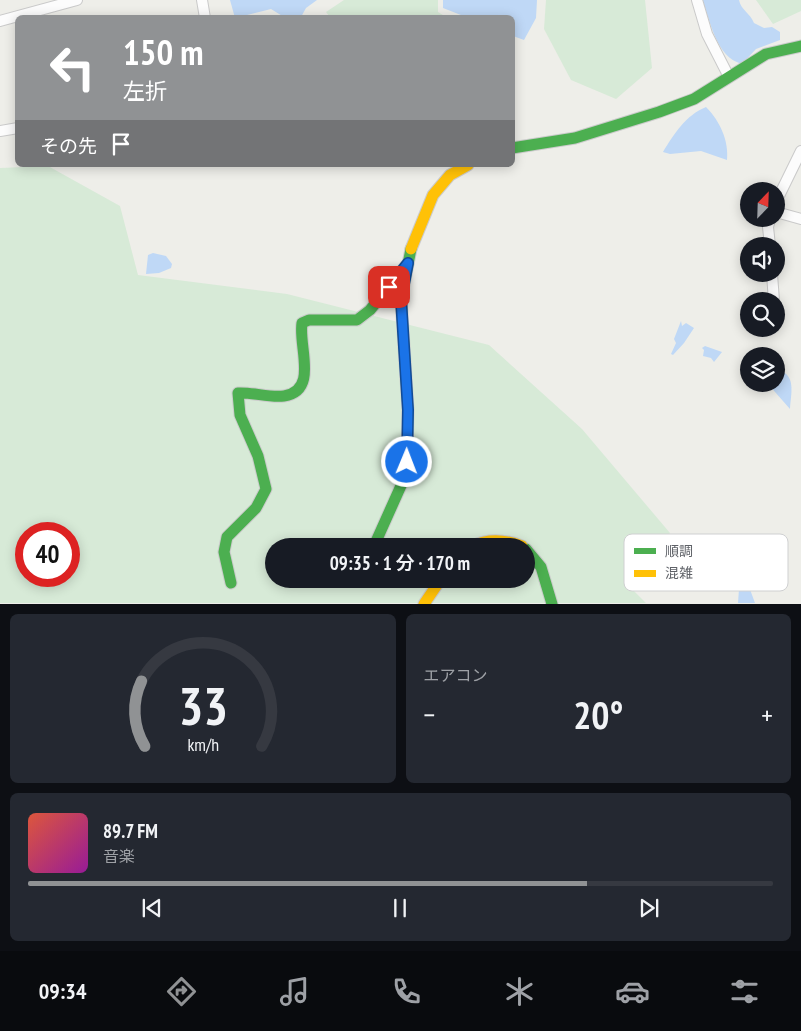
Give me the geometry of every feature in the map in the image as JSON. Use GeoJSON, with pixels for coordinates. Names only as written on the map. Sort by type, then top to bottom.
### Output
{"type":"FeatureCollection","features":[{"type":"Feature","properties":{"kind":"street"},"geometry":{"type":"LineString","coordinates":[[22,15],[77,0]]}},
{"type":"Feature","properties":{"kind":"street"},"geometry":{"type":"LineString","coordinates":[[202,0],[204,15]]}},
{"type":"Feature","properties":{"kind":"street"},"geometry":{"type":"LineString","coordinates":[[697,0],[707,34],[729,77]]}},
{"type":"Feature","properties":{"kind":"street"},"geometry":{"type":"LineString","coordinates":[[0,21],[15,17]]}},
{"type":"Feature","properties":{"kind":"street"},"geometry":{"type":"LineString","coordinates":[[515,148],[575,138],[694,99],[766,54],[801,46]]}},
{"type":"Feature","properties":{"kind":"street"},"geometry":{"type":"LineString","coordinates":[[0,130],[15,128]]}},
{"type":"Feature","properties":{"kind":"street"},"geometry":{"type":"LineString","coordinates":[[785,183],[801,150]]}},
{"type":"Feature","properties":{"kind":"street"},"geometry":{"type":"LineString","coordinates":[[378,538],[404,479],[407,462],[408,410],[401,299],[411,247],[433,195],[450,175],[464,167]]}},
{"type":"Feature","properties":{"kind":"street"},"geometry":{"type":"LineString","coordinates":[[785,215],[801,219]]}},
{"type":"Feature","properties":{"kind":"street"},"geometry":{"type":"LineString","coordinates":[[231,583],[224,552],[227,537],[256,508],[266,489],[256,452],[238,410],[236,401],[238,393],[250,391],[285,396],[297,391],[305,380],[306,371],[299,337],[302,323],[309,320],[357,320],[370,310],[408,263]]}},
{"type":"Feature","properties":{"kind":"street"},"geometry":{"type":"LineString","coordinates":[[535,556],[544,569],[552,604]]}},
{"type":"Feature","properties":{"kind":"street"},"geometry":{"type":"LineString","coordinates":[[424,604],[435,588]]}},
{"type":"Feature","properties":{"kind":"green space"},"geometry":{"type":"Polygon","coordinates":[[[344,0],[438,0],[438,12],[443,15],[328,15],[326,12],[344,0]]]}},
{"type":"Feature","properties":{"kind":"green space"},"geometry":{"type":"Polygon","coordinates":[[[546,0],[645,0],[652,68],[616,99],[571,80],[544,29],[546,0]]]}},
{"type":"Feature","properties":{"kind":"green space"},"geometry":{"type":"Polygon","coordinates":[[[756,0],[801,0],[801,11],[773,24],[756,0]]]}},
{"type":"Feature","properties":{"kind":"green space"},"geometry":{"type":"Polygon","coordinates":[[[50,167],[120,206],[138,275],[287,294],[489,345],[582,429],[670,533],[624,534],[624,591],[634,591],[646,603],[0,603],[0,168],[50,167]]]}},
{"type":"Feature","properties":{"kind":"water"},"geometry":{"type":"Polygon","coordinates":[[[230,0],[317,0],[306,8],[302,15],[281,15],[271,9],[247,15],[234,15],[230,0]]]}},
{"type":"Feature","properties":{"kind":"water"},"geometry":{"type":"Polygon","coordinates":[[[443,0],[537,0],[536,18],[524,40],[515,37],[515,15],[461,15],[443,8],[443,0]]]}},
{"type":"Feature","properties":{"kind":"water"},"geometry":{"type":"Polygon","coordinates":[[[702,0],[739,0],[754,23],[764,28],[772,27],[780,32],[780,40],[756,49],[742,64],[733,60],[720,46],[702,0]]]}},
{"type":"Feature","properties":{"kind":"water"},"geometry":{"type":"Polygon","coordinates":[[[706,107],[723,132],[727,146],[727,160],[701,151],[670,154],[663,152],[676,132],[687,120],[706,107]]]}},
{"type":"Feature","properties":{"kind":"water"},"geometry":{"type":"Polygon","coordinates":[[[153,253],[166,256],[172,264],[171,268],[159,273],[146,274],[148,255],[153,253]]]}},
{"type":"Feature","properties":{"kind":"water"},"geometry":{"type":"Polygon","coordinates":[[[681,321],[682,326],[686,323],[694,328],[673,355],[671,354],[676,343],[674,339],[681,321]]]}},
{"type":"Feature","properties":{"kind":"water"},"geometry":{"type":"Polygon","coordinates":[[[705,346],[722,352],[714,362],[711,358],[703,356],[704,350],[702,348],[705,346]]]}},
{"type":"Feature","properties":{"kind":"water"},"geometry":{"type":"Polygon","coordinates":[[[785,374],[790,379],[792,390],[790,409],[775,392],[785,392],[785,374]]]}},
{"type":"Feature","properties":{"kind":"water"},"geometry":{"type":"Polygon","coordinates":[[[739,591],[751,591],[755,603],[738,603],[739,591]]]}},
{"type":"Feature","properties":{"kind":"traffic: fast"},"geometry":{"type":"LineString","coordinates":[[515,148],[575,138],[659,112],[694,99],[766,54],[801,46]]}},
{"type":"Feature","properties":{"kind":"traffic: fast"},"geometry":{"type":"LineString","coordinates":[[378,538],[404,479],[407,462],[408,410],[401,299],[411,249]]}},
{"type":"Feature","properties":{"kind":"traffic: fast"},"geometry":{"type":"LineString","coordinates":[[231,583],[224,552],[227,537],[256,508],[266,489],[258,456],[240,415],[238,393],[284,396],[295,392],[301,386],[304,377],[302,323],[309,320],[357,320],[370,310],[408,263]]}},
{"type":"Feature","properties":{"kind":"traffic: fast"},"geometry":{"type":"LineString","coordinates":[[535,560],[541,567],[552,604]]}},
{"type":"Feature","properties":{"kind":"traffic: slow"},"geometry":{"type":"LineString","coordinates":[[411,249],[433,195],[450,175],[464,167]]}},
{"type":"Feature","properties":{"kind":"traffic: slow"},"geometry":{"type":"LineString","coordinates":[[424,604],[435,588]]}},
{"type":"Feature","properties":{"kind":"route"},"geometry":{"type":"LineString","coordinates":[[389,287],[408,263],[401,299],[408,410],[407,462]]}}]}
